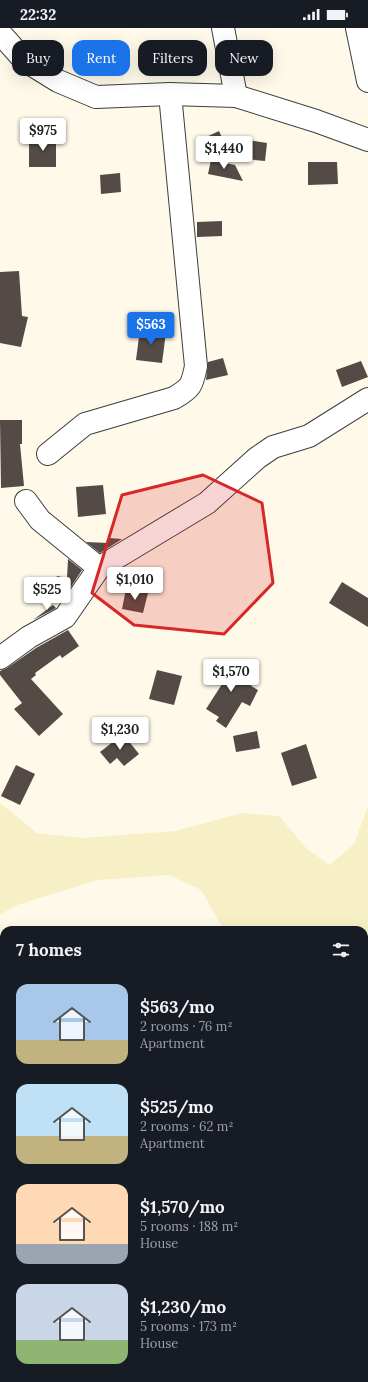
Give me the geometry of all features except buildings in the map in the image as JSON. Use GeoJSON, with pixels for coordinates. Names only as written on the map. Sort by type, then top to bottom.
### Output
{"type":"FeatureCollection","features":[{"type":"Feature","properties":{"kind":"street"},"geometry":{"type":"LineString","coordinates":[[223,28],[236,96]]}},
{"type":"Feature","properties":{"kind":"street"},"geometry":{"type":"LineString","coordinates":[[357,28],[368,81]]}},
{"type":"Feature","properties":{"kind":"street"},"geometry":{"type":"LineString","coordinates":[[0,33],[24,60],[58,81],[96,97],[170,94],[236,96],[316,121],[368,140]]}},
{"type":"Feature","properties":{"kind":"street"},"geometry":{"type":"LineString","coordinates":[[48,454],[85,424],[174,398],[184,392],[193,383],[196,366],[170,94]]}},
{"type":"Feature","properties":{"kind":"street"},"geometry":{"type":"LineString","coordinates":[[0,658],[29,637],[64,617],[98,568],[207,502],[257,458],[273,446],[309,436],[368,399]]}},
{"type":"Feature","properties":{"kind":"street"},"geometry":{"type":"LineString","coordinates":[[26,501],[40,520],[98,568]]}},
{"type":"Feature","properties":{"kind":"highlighted area"},"geometry":{"type":"Polygon","coordinates":[[[203,475],[262,503],[273,583],[224,634],[134,625],[92,593],[122,495],[203,475]]]}},
{"type":"Feature","properties":{"kind":"shaded area"},"geometry":{"type":"Polygon","coordinates":[[[0,803],[37,833],[82,838],[175,831],[242,813],[279,816],[307,849],[330,865],[354,844],[368,806],[368,926],[222,926],[201,890],[169,875],[98,880],[14,906],[0,915],[0,803]]]}}]}
